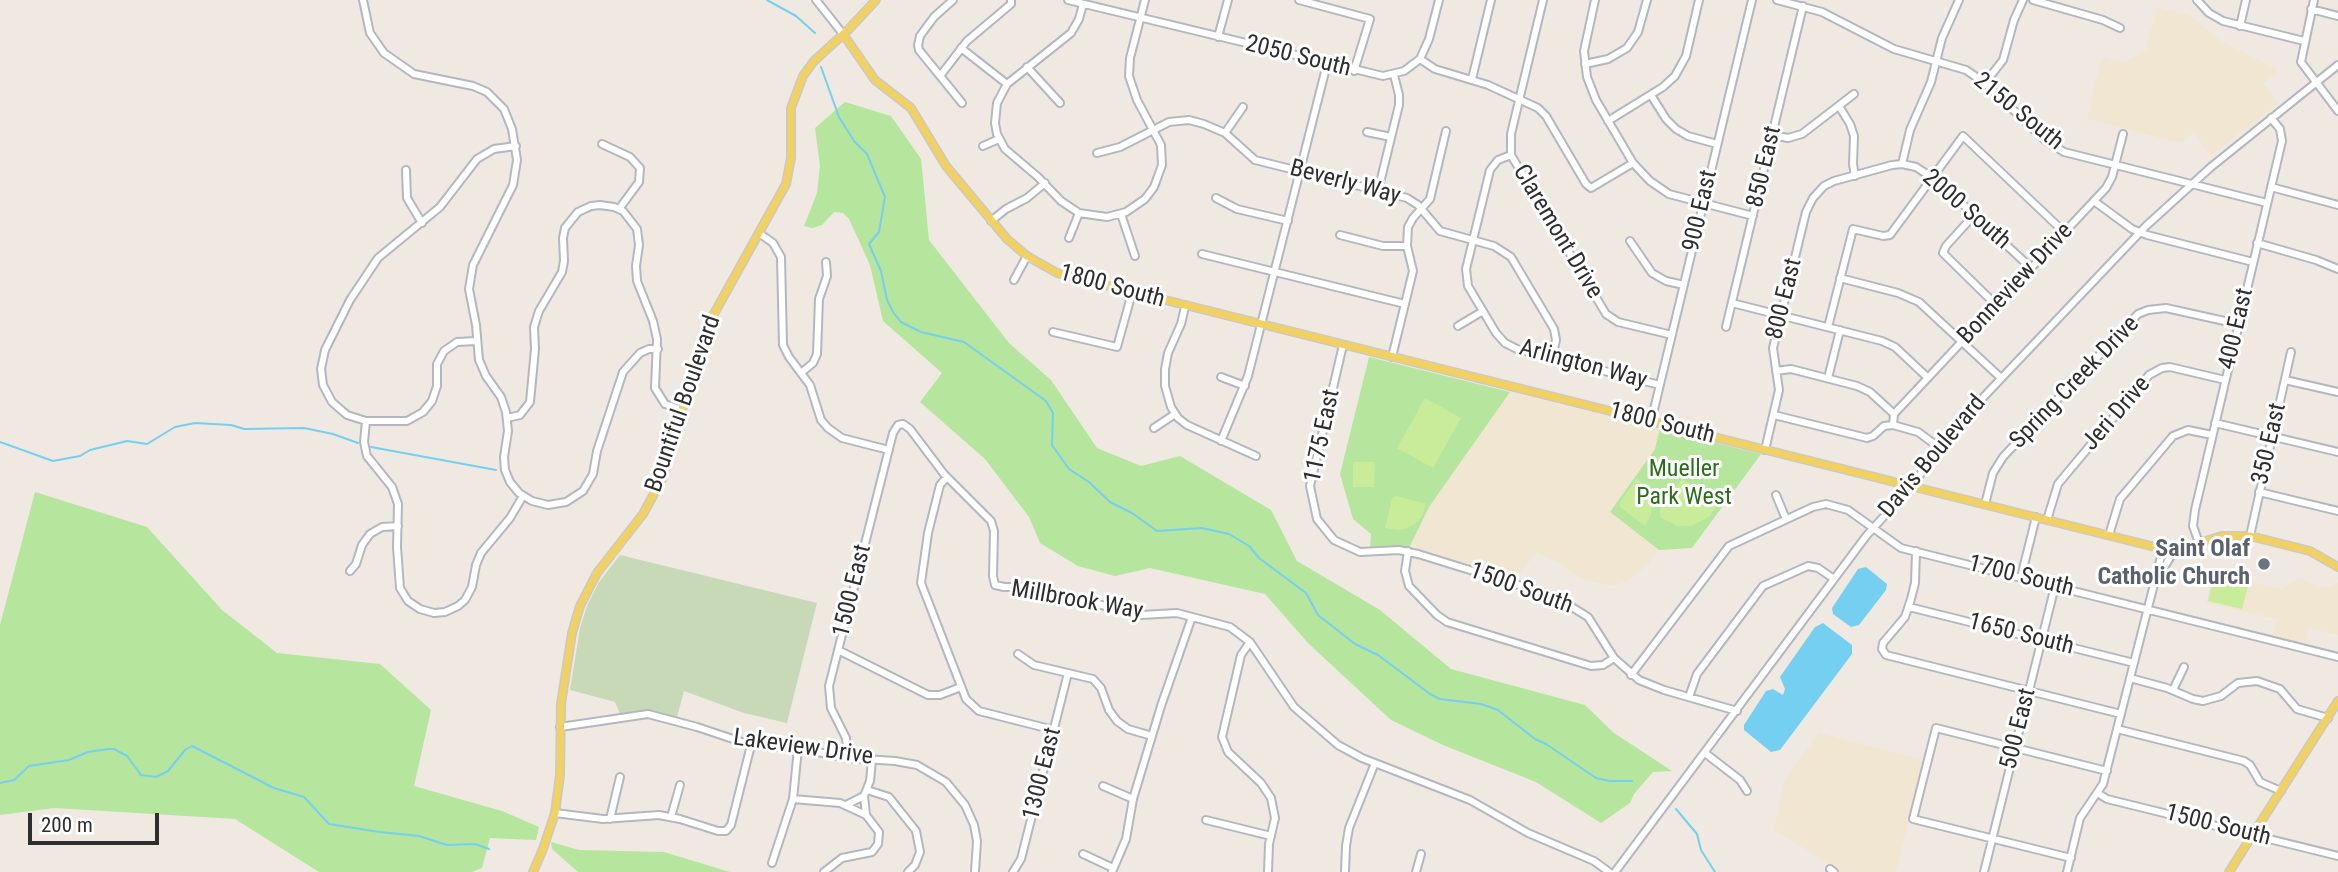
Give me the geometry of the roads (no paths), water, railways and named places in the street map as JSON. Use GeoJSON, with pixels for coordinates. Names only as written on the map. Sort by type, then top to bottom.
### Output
{"type":"FeatureCollection","features":[{"type":"Feature","properties":{"kind":"main road","name":"Bountiful Boulevard"},"geometry":{"type":"LineString","coordinates":[[533,872],[555,813],[560,775],[560,727],[571,642],[580,606],[597,573],[637,523],[655,494],[668,463],[705,330],[788,178],[792,108],[799,84],[814,61],[876,0]]}},
{"type":"Feature","properties":{"kind":"main road","name":"1800 South"},"geometry":{"type":"LineString","coordinates":[[843,34],[875,80],[916,115],[946,166],[1007,240],[1027,256],[1057,273],[1185,307],[2163,548],[2175,550],[2229,535],[2250,536],[2304,549],[2338,568]]}},
{"type":"Feature","properties":{"kind":"main road"},"geometry":{"type":"LineString","coordinates":[[2229,872],[2338,701]]}},
{"type":"Feature","properties":{"kind":"street"},"geometry":{"type":"LineString","coordinates":[[363,0],[368,29],[381,50],[414,74],[473,86],[487,92],[504,109],[512,129],[516,146],[512,190],[470,275],[469,293],[481,366],[501,397],[507,418],[505,470],[510,482],[523,496],[536,503],[552,505],[570,500],[583,491],[593,474],[597,451],[624,368],[640,353],[658,349]]}},
{"type":"Feature","properties":{"kind":"street"},"geometry":{"type":"LineString","coordinates":[[817,0],[843,34]]}},
{"type":"Feature","properties":{"kind":"street"},"geometry":{"type":"LineString","coordinates":[[953,0],[938,13],[918,42],[919,50],[961,103]]}},
{"type":"Feature","properties":{"kind":"street"},"geometry":{"type":"LineString","coordinates":[[940,76],[961,48],[1011,4],[1011,0]]}},
{"type":"Feature","properties":{"kind":"street","name":"2050 South"},"geometry":{"type":"LineString","coordinates":[[1068,0],[1354,71],[1376,76],[1394,75]]}},
{"type":"Feature","properties":{"kind":"street"},"geometry":{"type":"LineString","coordinates":[[1083,4],[1074,29],[1007,84],[999,96],[995,123],[999,139],[1009,154],[1045,183],[1060,201],[1079,213],[1100,217],[1121,214],[1135,208],[1158,180],[1162,165],[1162,152],[1133,92],[1129,76],[1130,58],[1145,0]]}},
{"type":"Feature","properties":{"kind":"street"},"geometry":{"type":"LineString","coordinates":[[1218,37],[1228,0]]}},
{"type":"Feature","properties":{"kind":"street"},"geometry":{"type":"LineString","coordinates":[[1299,0],[1370,19],[1354,71]]}},
{"type":"Feature","properties":{"kind":"street"},"geometry":{"type":"LineString","coordinates":[[1378,191],[1399,100],[1394,75],[1408,69],[1420,59],[1429,39],[1439,0]]}},
{"type":"Feature","properties":{"kind":"street"},"geometry":{"type":"LineString","coordinates":[[1472,79],[1490,0]]}},
{"type":"Feature","properties":{"kind":"street","name":"Claremont Drive"},"geometry":{"type":"LineString","coordinates":[[1543,0],[1510,139],[1511,155],[1606,314],[1618,322],[1672,335]]}},
{"type":"Feature","properties":{"kind":"street"},"geometry":{"type":"LineString","coordinates":[[1595,0],[1585,44],[1585,64],[1590,89],[1633,163],[1650,181],[1683,199],[1753,216]]}},
{"type":"Feature","properties":{"kind":"street"},"geometry":{"type":"LineString","coordinates":[[1585,64],[1608,59],[1627,48],[1638,32],[1647,0]]}},
{"type":"Feature","properties":{"kind":"street"},"geometry":{"type":"LineString","coordinates":[[1608,121],[1672,80],[1682,66],[1699,0]]}},
{"type":"Feature","properties":{"kind":"street","name":"900 East"},"geometry":{"type":"LineString","coordinates":[[1651,422],[1752,0]]}},
{"type":"Feature","properties":{"kind":"street","name":"2150 South"},"geometry":{"type":"LineString","coordinates":[[1777,0],[1822,12],[1894,49],[1959,67],[1985,83],[2050,145],[2071,154],[2267,203]]}},
{"type":"Feature","properties":{"kind":"street"},"geometry":{"type":"LineString","coordinates":[[1902,164],[1910,130],[1931,82],[1942,38],[1959,0]]}},
{"type":"Feature","properties":{"kind":"street"},"geometry":{"type":"LineString","coordinates":[[1985,83],[2003,60],[2014,20],[2023,0]]}},
{"type":"Feature","properties":{"kind":"street"},"geometry":{"type":"LineString","coordinates":[[2033,0],[2103,20],[2120,28]]}},
{"type":"Feature","properties":{"kind":"street"},"geometry":{"type":"LineString","coordinates":[[2197,0],[2218,19],[2304,41]]}},
{"type":"Feature","properties":{"kind":"street"},"geometry":{"type":"LineString","coordinates":[[2240,26],[2246,0]]}},
{"type":"Feature","properties":{"kind":"street"},"geometry":{"type":"LineString","coordinates":[[2314,0],[2301,62],[2338,111]]}},
{"type":"Feature","properties":{"kind":"street","name":"850 East"},"geometry":{"type":"LineString","coordinates":[[1726,327],[1803,6]]}},
{"type":"Feature","properties":{"kind":"street"},"geometry":{"type":"LineString","coordinates":[[2311,9],[2338,16]]}},
{"type":"Feature","properties":{"kind":"street"},"geometry":{"type":"LineString","coordinates":[[961,48],[1007,84]]}},
{"type":"Feature","properties":{"kind":"street"},"geometry":{"type":"LineString","coordinates":[[1420,59],[1435,69],[1472,79],[1534,105],[1546,116],[1586,184],[1591,188],[1633,163]]}},
{"type":"Feature","properties":{"kind":"street"},"geometry":{"type":"LineString","coordinates":[[1221,441],[1245,386],[1327,64]]}},
{"type":"Feature","properties":{"kind":"street","name":"Davis Boulevard"},"geometry":{"type":"LineString","coordinates":[[1615,872],[1872,529],[1912,486],[1937,446],[2139,232],[2191,184],[2338,65]]}},
{"type":"Feature","properties":{"kind":"street"},"geometry":{"type":"LineString","coordinates":[[1027,67],[1060,103]]}},
{"type":"Feature","properties":{"kind":"street"},"geometry":{"type":"LineString","coordinates":[[1772,135],[1784,138],[1799,136],[1854,94]]}},
{"type":"Feature","properties":{"kind":"street"},"geometry":{"type":"LineString","coordinates":[[1651,95],[1676,129],[1688,136],[1717,144]]}},
{"type":"Feature","properties":{"kind":"street"},"geometry":{"type":"LineString","coordinates":[[1839,106],[1852,130],[1855,176]]}},
{"type":"Feature","properties":{"kind":"street"},"geometry":{"type":"LineString","coordinates":[[1225,133],[1243,107]]}},
{"type":"Feature","properties":{"kind":"street","name":"400 East"},"geometry":{"type":"LineString","coordinates":[[2199,543],[2193,520],[2282,136],[2271,118]]}},
{"type":"Feature","properties":{"kind":"street","name":"Beverly Way"},"geometry":{"type":"LineString","coordinates":[[1097,153],[1120,147],[1169,122],[1183,120],[1204,124],[1225,133],[1251,158],[1407,198],[1422,209],[1431,224],[1440,231],[1499,248],[1514,261],[1554,329],[1556,340],[1552,358]]}},
{"type":"Feature","properties":{"kind":"street"},"geometry":{"type":"LineString","coordinates":[[1392,357],[1413,271],[1407,233],[1410,222],[1432,195],[1446,131]]}},
{"type":"Feature","properties":{"kind":"street"},"geometry":{"type":"LineString","coordinates":[[1367,132],[1391,138]]}},
{"type":"Feature","properties":{"kind":"street","name":"Bonneview Drive"},"geometry":{"type":"LineString","coordinates":[[1894,414],[2110,182],[2123,134]]}},
{"type":"Feature","properties":{"kind":"street"},"geometry":{"type":"LineString","coordinates":[[1828,327],[1853,229],[1888,236],[1962,136],[2065,233]]}},
{"type":"Feature","properties":{"kind":"street"},"geometry":{"type":"LineString","coordinates":[[983,146],[999,139]]}},
{"type":"Feature","properties":{"kind":"street"},"geometry":{"type":"LineString","coordinates":[[602,144],[630,157],[640,168],[639,182],[619,209]]}},
{"type":"Feature","properties":{"kind":"street"},"geometry":{"type":"LineString","coordinates":[[476,341],[453,344],[441,354],[436,367],[434,396],[427,409],[402,422],[366,421],[347,415],[332,402],[321,379],[322,360],[346,308],[369,270],[386,250],[447,200],[477,159],[494,149],[516,146]]}},
{"type":"Feature","properties":{"kind":"street","name":"Arlington Way"},"geometry":{"type":"LineString","coordinates":[[1511,155],[1498,160],[1490,170],[1466,278],[1483,311],[1505,343],[1517,349],[1660,385]]}},
{"type":"Feature","properties":{"kind":"street","name":"2000 South"},"geometry":{"type":"LineString","coordinates":[[1855,176],[1902,164],[1916,167],[1933,177],[2031,268]]}},
{"type":"Feature","properties":{"kind":"street"},"geometry":{"type":"LineString","coordinates":[[406,170],[405,187],[409,203],[422,223]]}},
{"type":"Feature","properties":{"kind":"street","name":"800 East"},"geometry":{"type":"LineString","coordinates":[[1765,450],[1779,390],[1772,352],[1810,202],[1824,186],[1855,176]]}},
{"type":"Feature","properties":{"kind":"street"},"geometry":{"type":"LineString","coordinates":[[991,221],[1006,209],[1032,195],[1045,183]]}},
{"type":"Feature","properties":{"kind":"street"},"geometry":{"type":"LineString","coordinates":[[2271,187],[2338,205]]}},
{"type":"Feature","properties":{"kind":"street"},"geometry":{"type":"LineString","coordinates":[[1216,198],[1237,209],[1288,221]]}},
{"type":"Feature","properties":{"kind":"street"},"geometry":{"type":"LineString","coordinates":[[2094,201],[2139,232],[2253,262]]}},
{"type":"Feature","properties":{"kind":"street"},"geometry":{"type":"LineString","coordinates":[[507,418],[520,415],[531,398],[534,327],[539,311],[562,272],[563,238],[567,225],[575,215],[591,206],[605,205],[619,209],[630,217],[638,232],[637,281],[653,321],[658,349],[654,383],[656,392],[667,406],[682,410]]}},
{"type":"Feature","properties":{"kind":"street"},"geometry":{"type":"LineString","coordinates":[[1069,238],[1079,213]]}},
{"type":"Feature","properties":{"kind":"street"},"geometry":{"type":"LineString","coordinates":[[1121,214],[1135,256]]}},
{"type":"Feature","properties":{"kind":"street"},"geometry":{"type":"LineString","coordinates":[[1974,215],[1945,246],[1943,253],[1996,305]]}},
{"type":"Feature","properties":{"kind":"street"},"geometry":{"type":"LineString","coordinates":[[759,233],[773,243],[781,257],[782,340],[789,357],[810,384],[819,414],[828,428],[846,440],[889,450]]}},
{"type":"Feature","properties":{"kind":"street"},"geometry":{"type":"LineString","coordinates":[[1340,235],[1383,246],[1407,246]]}},
{"type":"Feature","properties":{"kind":"street"},"geometry":{"type":"LineString","coordinates":[[1630,241],[1652,273],[1666,281],[1684,285]]}},
{"type":"Feature","properties":{"kind":"street"},"geometry":{"type":"LineString","coordinates":[[2258,243],[2338,269]]}},
{"type":"Feature","properties":{"kind":"street"},"geometry":{"type":"LineString","coordinates":[[1202,254],[1405,304]]}},
{"type":"Feature","properties":{"kind":"street"},"geometry":{"type":"LineString","coordinates":[[1014,280],[1027,256]]}},
{"type":"Feature","properties":{"kind":"street"},"geometry":{"type":"LineString","coordinates":[[801,373],[817,355],[819,299],[827,276],[826,262]]}},
{"type":"Feature","properties":{"kind":"street"},"geometry":{"type":"LineString","coordinates":[[1840,278],[1912,298],[2001,378]]}},
{"type":"Feature","properties":{"kind":"street"},"geometry":{"type":"LineString","coordinates":[[1053,332],[1117,347],[1132,293]]}},
{"type":"Feature","properties":{"kind":"street"},"geometry":{"type":"LineString","coordinates":[[1732,303],[1888,344],[1928,378]]}},
{"type":"Feature","properties":{"kind":"street"},"geometry":{"type":"LineString","coordinates":[[1185,307],[1165,369],[1167,393],[1175,414],[1187,425],[1255,456]]}},
{"type":"Feature","properties":{"kind":"street","name":"Spring Creek Drive"},"geometry":{"type":"LineString","coordinates":[[1985,504],[1993,473],[1999,462],[2138,314],[2165,308],[2238,324]]}},
{"type":"Feature","properties":{"kind":"street"},"geometry":{"type":"LineString","coordinates":[[1458,326],[1483,311]]}},
{"type":"Feature","properties":{"kind":"street"},"geometry":{"type":"LineString","coordinates":[[1828,378],[1840,330]]}},
{"type":"Feature","properties":{"kind":"street","name":"1175 East"},"geometry":{"type":"LineString","coordinates":[[1321,526],[1314,511],[1310,486],[1343,345]]}},
{"type":"Feature","properties":{"kind":"street","name":"350 East"},"geometry":{"type":"LineString","coordinates":[[2250,536],[2291,352]]}},
{"type":"Feature","properties":{"kind":"street","name":"Jeri Drive"},"geometry":{"type":"LineString","coordinates":[[2047,520],[2058,484],[2149,375],[2157,370],[2171,368],[2225,380]]}},
{"type":"Feature","properties":{"kind":"street"},"geometry":{"type":"LineString","coordinates":[[1776,371],[1791,369],[1864,388],[1894,414],[1893,425]]}},
{"type":"Feature","properties":{"kind":"street"},"geometry":{"type":"LineString","coordinates":[[1221,377],[1245,386]]}},
{"type":"Feature","properties":{"kind":"street"},"geometry":{"type":"LineString","coordinates":[[2285,380],[2338,392]]}},
{"type":"Feature","properties":{"kind":"street"},"geometry":{"type":"LineString","coordinates":[[1154,428],[1175,414]]}},
{"type":"Feature","properties":{"kind":"street"},"geometry":{"type":"LineString","coordinates":[[1774,415],[1867,438],[1884,426],[1893,425],[1918,432],[1937,446]]}},
{"type":"Feature","properties":{"kind":"street"},"geometry":{"type":"LineString","coordinates":[[366,421],[365,450],[370,461],[396,495],[399,510],[398,574],[403,593],[420,609],[434,613],[445,612],[458,606],[468,596],[481,553],[510,518],[523,496]]}},
{"type":"Feature","properties":{"kind":"street"},"geometry":{"type":"LineString","coordinates":[[2215,423],[2338,452]]}},
{"type":"Feature","properties":{"kind":"street","name":"1500 East"},"geometry":{"type":"LineString","coordinates":[[848,758],[846,738],[828,697],[830,680],[889,450],[895,429],[900,424]]}},
{"type":"Feature","properties":{"kind":"street","name":"Millbrook Way"},"geometry":{"type":"LineString","coordinates":[[900,424],[910,429],[947,477],[992,523],[995,585],[1033,587],[1141,615],[1170,612],[1230,627],[1250,642],[1297,711],[1330,740],[1375,763],[1469,800],[1528,833],[1594,861],[1609,872]]}},
{"type":"Feature","properties":{"kind":"street"},"geometry":{"type":"LineString","coordinates":[[2109,535],[2120,499],[2173,436],[2185,430],[2212,435]]}},
{"type":"Feature","properties":{"kind":"street"},"geometry":{"type":"LineString","coordinates":[[947,477],[939,488],[928,533],[921,583],[967,702],[979,711],[1054,730]]}},
{"type":"Feature","properties":{"kind":"street"},"geometry":{"type":"LineString","coordinates":[[2259,492],[2338,511]]}},
{"type":"Feature","properties":{"kind":"street"},"geometry":{"type":"LineString","coordinates":[[1776,495],[1786,519]]}},
{"type":"Feature","properties":{"kind":"street","name":"1700 South"},"geometry":{"type":"LineString","coordinates":[[1632,675],[1725,550],[1734,542],[1817,506],[1830,505],[1847,510],[1898,547],[2338,657]]}},
{"type":"Feature","properties":{"kind":"street"},"geometry":{"type":"LineString","coordinates":[[2021,578],[2036,517]]}},
{"type":"Feature","properties":{"kind":"street"},"geometry":{"type":"LineString","coordinates":[[350,571],[370,534],[382,527],[398,526]]}},
{"type":"Feature","properties":{"kind":"street","name":"1500 South"},"geometry":{"type":"LineString","coordinates":[[1321,526],[1334,540],[1352,550],[1368,553],[1408,551],[1560,599],[1588,617],[1614,658],[1632,675],[1655,688],[1737,711]]}},
{"type":"Feature","properties":{"kind":"street"},"geometry":{"type":"LineString","coordinates":[[2067,872],[2080,818],[2099,794],[2107,771],[2163,548]]}},
{"type":"Feature","properties":{"kind":"street"},"geometry":{"type":"LineString","coordinates":[[2156,573],[2161,572],[2175,550]]}},
{"type":"Feature","properties":{"kind":"street"},"geometry":{"type":"LineString","coordinates":[[1408,551],[1405,571],[1409,586],[1447,622],[1591,666],[1603,665],[1614,658]]}},
{"type":"Feature","properties":{"kind":"street"},"geometry":{"type":"LineString","coordinates":[[1916,551],[1915,583],[1909,607],[1905,617],[1882,644],[1884,653],[1890,657],[2121,714]]}},
{"type":"Feature","properties":{"kind":"street"},"geometry":{"type":"LineString","coordinates":[[1689,697],[1697,674],[1763,586],[1808,566],[1818,568],[1834,579]]}},
{"type":"Feature","properties":{"kind":"street","name":"500 East"},"geometry":{"type":"LineString","coordinates":[[1984,872],[2055,586]]}},
{"type":"Feature","properties":{"kind":"street","name":"1650 South"},"geometry":{"type":"LineString","coordinates":[[1909,607],[2134,663]]}},
{"type":"Feature","properties":{"kind":"street"},"geometry":{"type":"LineString","coordinates":[[1083,854],[1112,870],[1126,839],[1133,799],[1192,617]]}},
{"type":"Feature","properties":{"kind":"street"},"geometry":{"type":"LineString","coordinates":[[1250,642],[1241,655],[1222,737],[1228,752],[1272,798],[1275,818],[1268,872]]}},
{"type":"Feature","properties":{"kind":"street"},"geometry":{"type":"LineString","coordinates":[[838,650],[925,694],[940,695],[961,687]]}},
{"type":"Feature","properties":{"kind":"street"},"geometry":{"type":"LineString","coordinates":[[1018,654],[1034,665],[1096,682],[1116,721],[1128,729],[1152,736]]}},
{"type":"Feature","properties":{"kind":"street"},"geometry":{"type":"LineString","coordinates":[[2173,690],[2183,667]]}},
{"type":"Feature","properties":{"kind":"street","name":"1300 East"},"geometry":{"type":"LineString","coordinates":[[1013,872],[1021,859],[1068,673]]}},
{"type":"Feature","properties":{"kind":"street"},"geometry":{"type":"LineString","coordinates":[[2130,678],[2173,690],[2193,699],[2208,700],[2221,696],[2238,683],[2257,681],[2280,689],[2297,709],[2328,718]]}},
{"type":"Feature","properties":{"kind":"street","name":"Lakeview Drive"},"geometry":{"type":"LineString","coordinates":[[560,727],[648,715],[697,727],[751,745],[798,748],[848,758],[917,765],[937,775],[953,789],[965,805],[974,825],[977,848],[975,872]]}},
{"type":"Feature","properties":{"kind":"street"},"geometry":{"type":"LineString","coordinates":[[2071,858],[1913,819],[1936,728],[2107,771]]}},
{"type":"Feature","properties":{"kind":"street"},"geometry":{"type":"LineString","coordinates":[[2117,729],[2244,761],[2250,765],[2260,782],[2281,791]]}},
{"type":"Feature","properties":{"kind":"street"},"geometry":{"type":"LineString","coordinates":[[555,813],[610,819],[647,815],[671,817],[726,831],[731,825],[751,745]]}},
{"type":"Feature","properties":{"kind":"street"},"geometry":{"type":"LineString","coordinates":[[772,863],[793,799],[793,772],[798,748]]}},
{"type":"Feature","properties":{"kind":"street"},"geometry":{"type":"LineString","coordinates":[[1705,753],[1740,780],[1747,791]]}},
{"type":"Feature","properties":{"kind":"street"},"geometry":{"type":"LineString","coordinates":[[866,815],[865,793],[872,760]]}},
{"type":"Feature","properties":{"kind":"street"},"geometry":{"type":"LineString","coordinates":[[1345,872],[1349,828],[1375,763]]}},
{"type":"Feature","properties":{"kind":"street"},"geometry":{"type":"LineString","coordinates":[[610,819],[620,777]]}},
{"type":"Feature","properties":{"kind":"street"},"geometry":{"type":"LineString","coordinates":[[671,817],[680,785]]}},
{"type":"Feature","properties":{"kind":"street"},"geometry":{"type":"LineString","coordinates":[[1103,786],[1133,799]]}},
{"type":"Feature","properties":{"kind":"street"},"geometry":{"type":"LineString","coordinates":[[846,805],[865,793],[889,797],[916,831],[919,839],[920,852],[908,872]]}},
{"type":"Feature","properties":{"kind":"street","name":"1500 South"},"geometry":{"type":"LineString","coordinates":[[2099,794],[2107,799],[2338,856]]}},
{"type":"Feature","properties":{"kind":"street"},"geometry":{"type":"LineString","coordinates":[[793,799],[825,800],[846,805],[866,815],[879,832],[877,847],[869,853],[842,858],[824,872]]}},
{"type":"Feature","properties":{"kind":"street"},"geometry":{"type":"LineString","coordinates":[[1206,820],[1271,836]]}},
{"type":"Feature","properties":{"kind":"street"},"geometry":{"type":"LineString","coordinates":[[1416,872],[1421,854]]}},
{"type":"Feature","properties":{"kind":"water"},"geometry":{"type":"Polygon","coordinates":[[[1866,567],[1887,584],[1886,590],[1859,625],[1851,627],[1833,614],[1832,608],[1858,569],[1866,567]]]}},
{"type":"Feature","properties":{"kind":"water"},"geometry":{"type":"Polygon","coordinates":[[[1823,623],[1852,645],[1852,654],[1780,750],[1771,752],[1744,730],[1744,725],[1766,691],[1773,689],[1783,695],[1785,689],[1780,677],[1815,627],[1823,623]]]}},
{"type":"Feature","properties":{"kind":"waterway"},"geometry":{"type":"LineString","coordinates":[[767,0],[796,16],[815,33]]}},
{"type":"Feature","properties":{"kind":"waterway"},"geometry":{"type":"LineString","coordinates":[[821,67],[839,117],[854,141],[867,154],[885,197],[879,232],[869,244],[881,271],[887,300],[901,322],[921,332],[964,342],[1046,401],[1053,413],[1052,445],[1069,469],[1089,482],[1110,502],[1132,513],[1157,531],[1202,528],[1229,534],[1249,546],[1259,558],[1306,593],[1318,615],[1355,644],[1378,655],[1430,694],[1440,699],[1481,704],[1498,710],[1535,739],[1596,778],[1632,781]]}},
{"type":"Feature","properties":{"kind":"waterway"},"geometry":{"type":"LineString","coordinates":[[0,442],[53,461],[80,456],[90,450],[127,441],[147,444],[175,427],[195,423],[231,425],[244,429],[304,428],[358,443]]}},
{"type":"Feature","properties":{"kind":"waterway"},"geometry":{"type":"LineString","coordinates":[[371,447],[496,470]]}},
{"type":"Feature","properties":{"kind":"waterway"},"geometry":{"type":"LineString","coordinates":[[0,783],[14,780],[29,766],[69,760],[88,752],[108,749],[127,756],[141,775],[156,777],[168,771],[185,750],[192,746],[274,788],[304,797],[329,824],[419,836],[447,845],[475,844],[489,849]]}},
{"type":"Feature","properties":{"kind":"waterway"},"geometry":{"type":"LineString","coordinates":[[1676,809],[1697,834],[1701,850],[1715,872]]}},
{"type":"Feature","properties":{"kind":"place","name":"Saint Olaf Catholic Church"},"geometry":{"type":"Point","coordinates":[2264,564]}},
{"type":"Feature","properties":{"kind":"park label","name":"Mueller Park West"},"geometry":{"type":"Point","coordinates":[1684,484]}}]}
